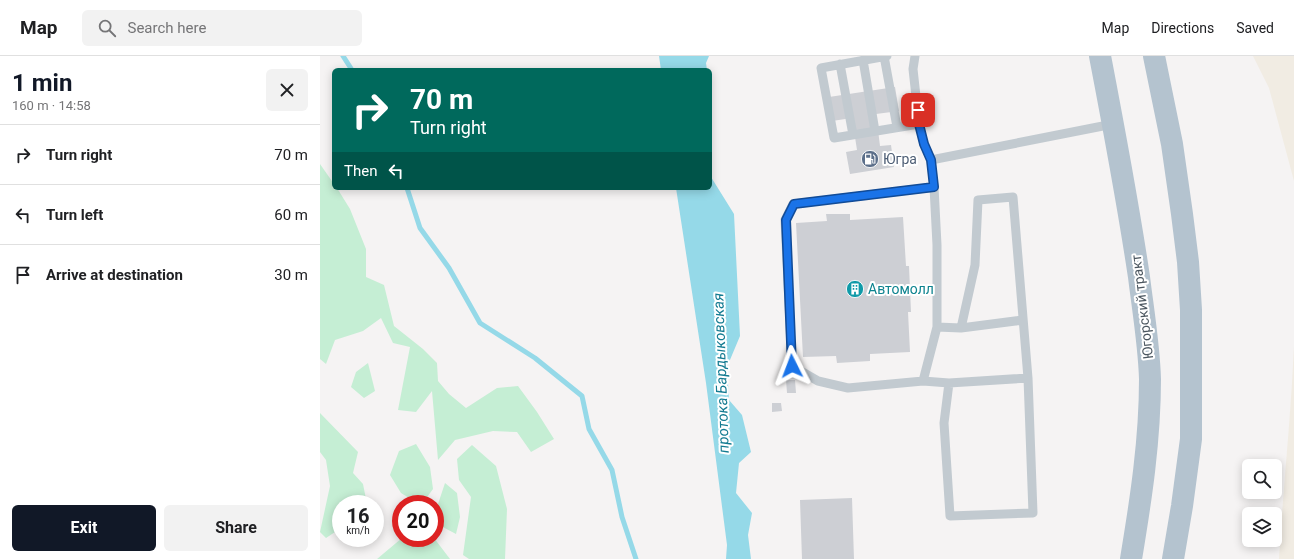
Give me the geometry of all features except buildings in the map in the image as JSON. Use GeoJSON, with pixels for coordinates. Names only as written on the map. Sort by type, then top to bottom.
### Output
{"type":"FeatureCollection","features":[{"type":"Feature","properties":{"kind":"main road","name":"Югорский тракт"},"geometry":{"type":"LineString","coordinates":[[1100,56],[1134,242],[1146,329],[1150,378],[1145,471],[1131,559]]}},
{"type":"Feature","properties":{"kind":"main road"},"geometry":{"type":"LineString","coordinates":[[1154,56],[1172,144],[1188,262],[1191,310],[1191,439],[1173,559]]}},
{"type":"Feature","properties":{"kind":"lane"},"geometry":{"type":"LineString","coordinates":[[884,56],[897,127]]}},
{"type":"Feature","properties":{"kind":"lane"},"geometry":{"type":"LineString","coordinates":[[887,56],[821,68],[834,138],[919,124]]}},
{"type":"Feature","properties":{"kind":"lane"},"geometry":{"type":"LineString","coordinates":[[915,56],[913,69],[919,124],[924,144],[931,160],[937,245],[937,327],[923,381]]}},
{"type":"Feature","properties":{"kind":"lane"},"geometry":{"type":"LineString","coordinates":[[863,60],[875,131]]}},
{"type":"Feature","properties":{"kind":"lane"},"geometry":{"type":"LineString","coordinates":[[840,64],[853,135]]}},
{"type":"Feature","properties":{"kind":"lane"},"geometry":{"type":"LineString","coordinates":[[931,160],[1113,124]]}},
{"type":"Feature","properties":{"kind":"lane"},"geometry":{"type":"LineString","coordinates":[[934,187],[794,204],[786,220],[792,366],[818,381],[848,388],[923,381],[949,384],[1028,378]]}},
{"type":"Feature","properties":{"kind":"lane"},"geometry":{"type":"LineString","coordinates":[[949,384],[944,423],[950,516],[1033,513],[1028,378],[1013,197],[978,200],[975,265],[961,328]]}},
{"type":"Feature","properties":{"kind":"lane"},"geometry":{"type":"LineString","coordinates":[[937,327],[961,328],[1023,320]]}},
{"type":"Feature","properties":{"kind":"green space"},"geometry":{"type":"Polygon","coordinates":[[[320,164],[332,181],[332,190],[338,190],[350,209],[366,249],[366,277],[384,285],[394,326],[423,349],[437,363],[438,381],[449,394],[466,408],[497,388],[518,386],[554,439],[531,452],[517,432],[493,431],[455,440],[438,460],[432,391],[416,412],[398,410],[410,347],[393,343],[381,318],[363,331],[335,340],[326,364],[320,359],[320,164]]]}},
{"type":"Feature","properties":{"kind":"green space"},"geometry":{"type":"Polygon","coordinates":[[[368,363],[375,391],[364,398],[351,387],[356,372],[368,363]]]}},
{"type":"Feature","properties":{"kind":"green space"},"geometry":{"type":"Polygon","coordinates":[[[320,413],[358,452],[353,473],[363,484],[365,495],[332,495],[332,534],[326,538],[320,532],[330,486],[326,460],[320,452],[320,413]]]}},
{"type":"Feature","properties":{"kind":"green space"},"geometry":{"type":"Polygon","coordinates":[[[416,444],[430,467],[433,489],[429,495],[404,495],[401,493],[390,475],[399,451],[416,444]]]}},
{"type":"Feature","properties":{"kind":"green space"},"geometry":{"type":"Polygon","coordinates":[[[472,445],[496,466],[507,509],[505,559],[469,559],[463,555],[471,497],[459,480],[457,459],[472,445]]]}},
{"type":"Feature","properties":{"kind":"green space"},"geometry":{"type":"Polygon","coordinates":[[[445,483],[457,493],[460,517],[456,534],[444,528],[444,495],[441,495],[445,483]]]}},
{"type":"Feature","properties":{"kind":"green space"},"geometry":{"type":"Polygon","coordinates":[[[392,546],[441,547],[450,559],[377,559],[392,546]]]}},
{"type":"Feature","properties":{"kind":"sand"},"geometry":{"type":"Polygon","coordinates":[[[1253,56],[1294,56],[1294,181],[1269,88],[1253,56]]]}},
{"type":"Feature","properties":{"kind":"sand"},"geometry":{"type":"Polygon","coordinates":[[[1294,346],[1294,559],[1279,559],[1280,547],[1282,547],[1282,519],[1294,346]]]}},
{"type":"Feature","properties":{"kind":"water"},"geometry":{"type":"Polygon","coordinates":[[[659,56],[709,56],[706,63],[707,68],[661,68],[659,56]]]}},
{"type":"Feature","properties":{"kind":"water","name":"протока Бардыковская"},"geometry":{"type":"Polygon","coordinates":[[[712,179],[734,214],[740,336],[727,367],[729,400],[742,415],[751,452],[739,463],[736,493],[752,513],[748,535],[751,559],[726,559],[727,545],[706,383],[676,190],[712,190],[712,179]]]}},
{"type":"Feature","properties":{"kind":"waterway"},"geometry":{"type":"LineString","coordinates":[[343,56],[351,68]]}},
{"type":"Feature","properties":{"kind":"waterway"},"geometry":{"type":"LineString","coordinates":[[408,190],[420,228],[449,268],[480,323],[535,358],[582,396],[589,429],[612,470],[622,517],[636,559]]}},
{"type":"Feature","properties":{"kind":"place","name":"Югра"},"geometry":{"type":"Point","coordinates":[870,159]}},
{"type":"Feature","properties":{"kind":"place","name":"Автомолл"},"geometry":{"type":"Point","coordinates":[855,289]}},
{"type":"Feature","properties":{"kind":"route"},"geometry":{"type":"LineString","coordinates":[[792,366],[786,220],[794,204],[934,187],[931,160],[924,144],[919,124],[918,110]]}}]}
